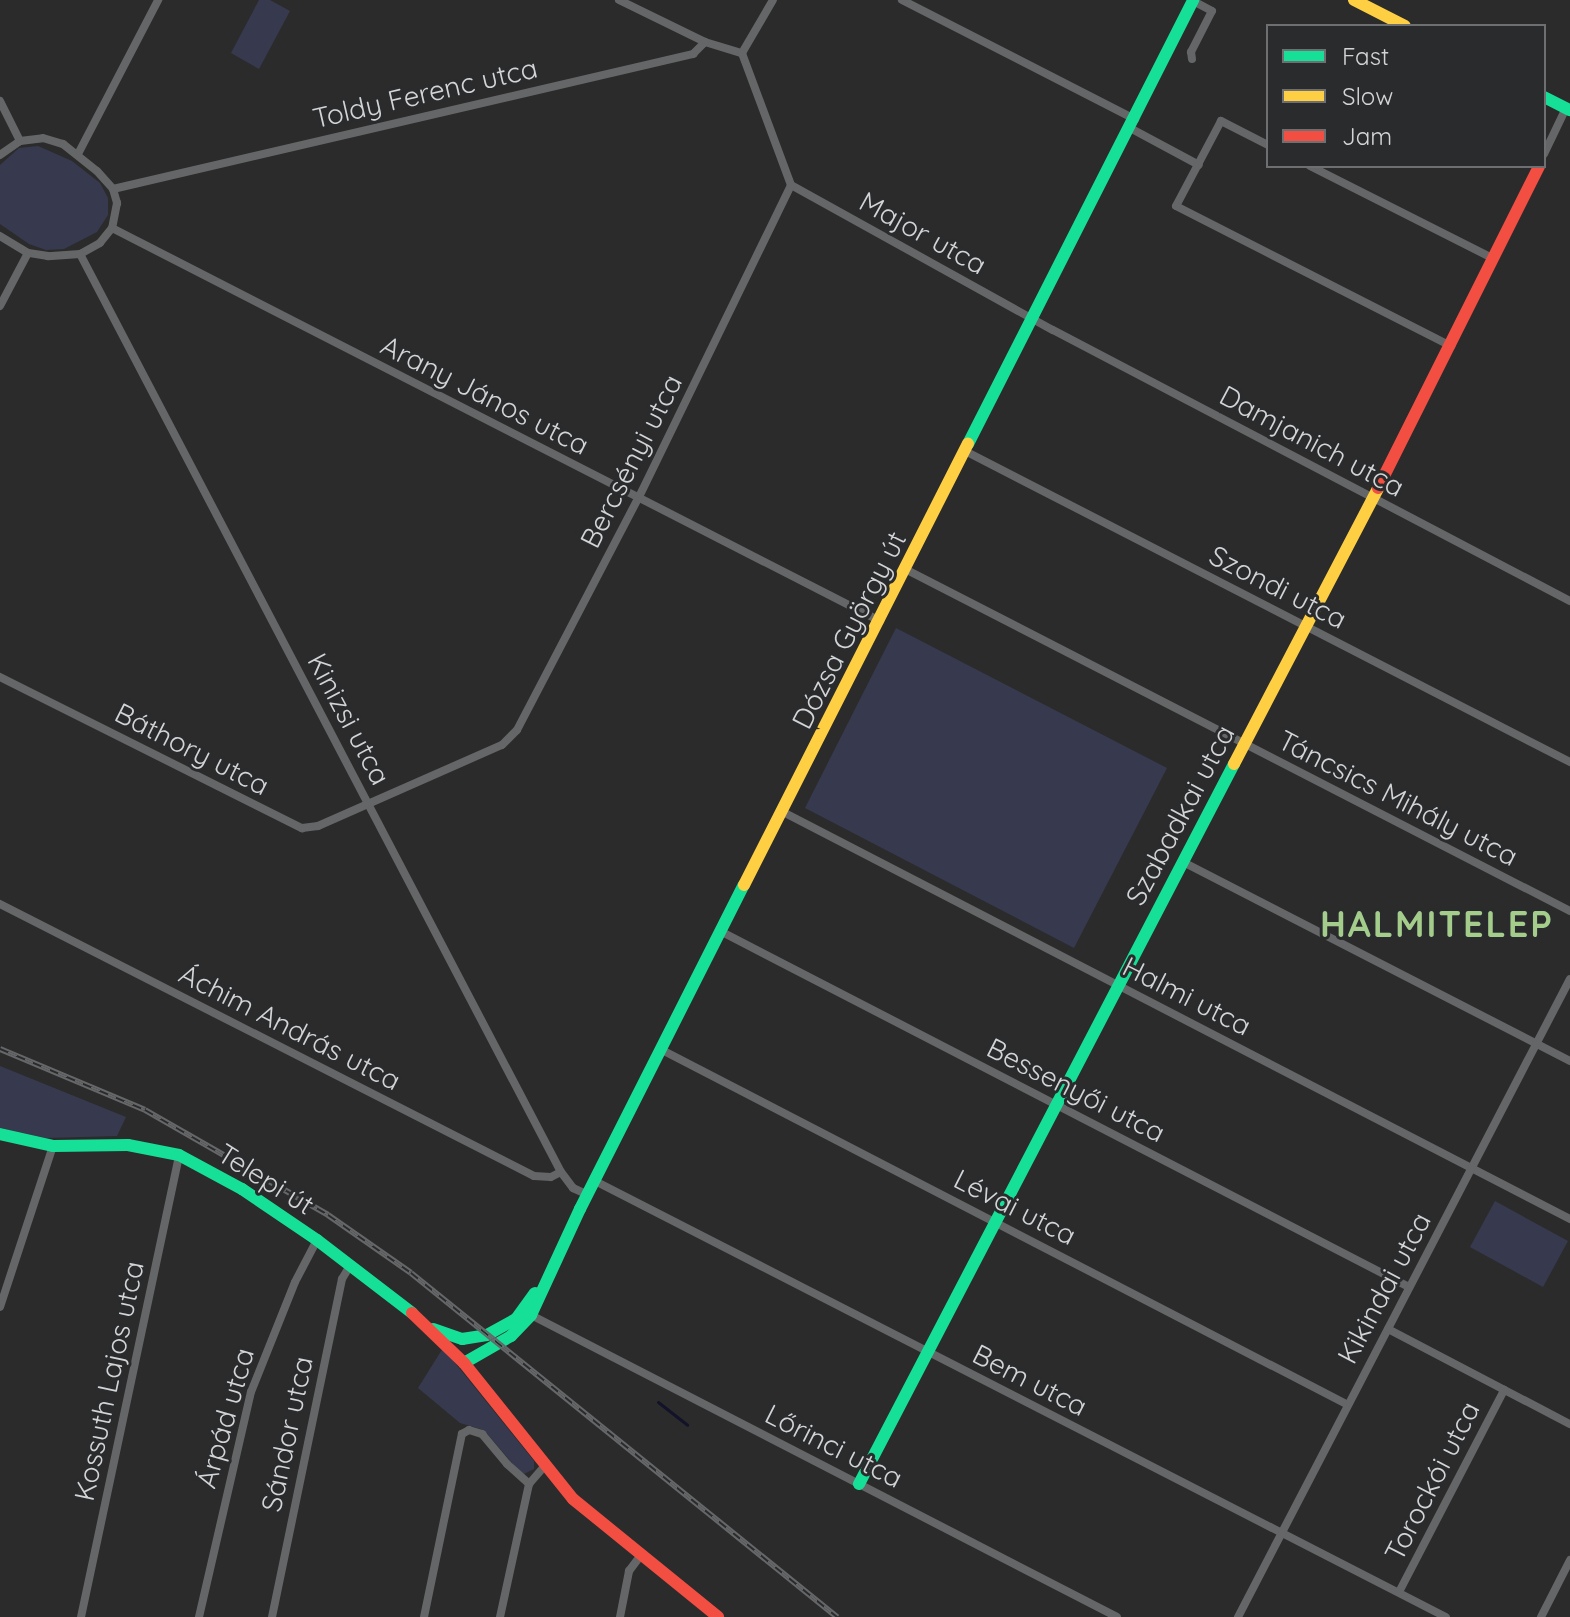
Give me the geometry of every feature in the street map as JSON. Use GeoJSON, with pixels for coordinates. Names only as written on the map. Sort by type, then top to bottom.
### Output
{"type":"FeatureCollection","features":[{"type":"Feature","properties":{"kind":"main road"},"geometry":{"type":"LineString","coordinates":[[1354,0],[1401,24]]}},
{"type":"Feature","properties":{"kind":"main road","name":"Dózsa György út"},"geometry":{"type":"LineString","coordinates":[[464,1363],[511,1336],[531,1315],[595,1181],[1193,1]]}},
{"type":"Feature","properties":{"kind":"main road"},"geometry":{"type":"LineString","coordinates":[[1546,98],[1568,109]]}},
{"type":"Feature","properties":{"kind":"main road","name":"Szabadkai utca"},"geometry":{"type":"LineString","coordinates":[[859,1484],[1373,498],[1538,168]]}},
{"type":"Feature","properties":{"kind":"main road","name":"Telepi út"},"geometry":{"type":"LineString","coordinates":[[0,1134],[53,1146],[128,1145],[179,1155],[242,1189],[351,1263],[430,1327],[464,1363],[544,1467],[573,1499],[718,1617]]}},
{"type":"Feature","properties":{"kind":"main road","name":"Dózsa György út"},"geometry":{"type":"LineString","coordinates":[[472,1339],[516,1319],[546,1279]]}},
{"type":"Feature","properties":{"kind":"main road"},"geometry":{"type":"LineString","coordinates":[[430,1327],[472,1339],[464,1363]]}},
{"type":"Feature","properties":{"kind":"street"},"geometry":{"type":"LineString","coordinates":[[78,154],[158,0]]}},
{"type":"Feature","properties":{"kind":"street"},"geometry":{"type":"LineString","coordinates":[[619,0],[705,42],[742,53]]}},
{"type":"Feature","properties":{"kind":"street"},"geometry":{"type":"LineString","coordinates":[[742,53],[773,0]]}},
{"type":"Feature","properties":{"kind":"street"},"geometry":{"type":"LineString","coordinates":[[902,0],[1132,123],[1199,165]]}},
{"type":"Feature","properties":{"kind":"street","name":"Dózsa György út"},"geometry":{"type":"LineString","coordinates":[[1192,59],[1191,52],[1212,11],[1193,1]]}},
{"type":"Feature","properties":{"kind":"street","name":"Toldy Ferenc utca"},"geometry":{"type":"LineString","coordinates":[[113,189],[693,54],[705,42]]}},
{"type":"Feature","properties":{"kind":"street"},"geometry":{"type":"LineString","coordinates":[[742,53],[791,185]]}},
{"type":"Feature","properties":{"kind":"street"},"geometry":{"type":"LineString","coordinates":[[0,101],[20,141]]}},
{"type":"Feature","properties":{"kind":"street"},"geometry":{"type":"LineString","coordinates":[[1546,150],[1568,109]]}},
{"type":"Feature","properties":{"kind":"street"},"geometry":{"type":"LineString","coordinates":[[1266,144],[1221,121],[1176,206],[1451,346]]}},
{"type":"Feature","properties":{"kind":"street"},"geometry":{"type":"LineString","coordinates":[[0,155],[20,141],[43,138],[63,144],[78,154],[113,189],[117,215],[112,228],[100,243],[80,254],[48,256],[28,253],[0,236]]}},
{"type":"Feature","properties":{"kind":"street"},"geometry":{"type":"LineString","coordinates":[[1314,168],[1495,259]]}},
{"type":"Feature","properties":{"kind":"street","name":"Major utca"},"geometry":{"type":"LineString","coordinates":[[791,185],[1034,319]]}},
{"type":"Feature","properties":{"kind":"street","name":"Bercsényi utca"},"geometry":{"type":"LineString","coordinates":[[368,804],[491,751],[510,739],[638,499],[791,185]]}},
{"type":"Feature","properties":{"kind":"street","name":"Arany János utca"},"geometry":{"type":"LineString","coordinates":[[112,228],[881,621]]}},
{"type":"Feature","properties":{"kind":"street"},"geometry":{"type":"LineString","coordinates":[[0,306],[28,253]]}},
{"type":"Feature","properties":{"kind":"street","name":"Kinizsi utca"},"geometry":{"type":"LineString","coordinates":[[80,254],[561,1172],[573,1188],[588,1195]]}},
{"type":"Feature","properties":{"kind":"street","name":"Damjanich utca"},"geometry":{"type":"LineString","coordinates":[[1034,319],[1570,601]]}},
{"type":"Feature","properties":{"kind":"street","name":"Szondi utca"},"geometry":{"type":"LineString","coordinates":[[967,452],[1570,762]]}},
{"type":"Feature","properties":{"kind":"street","name":"Táncsics Mihály utca"},"geometry":{"type":"LineString","coordinates":[[907,570],[1570,911]]}},
{"type":"Feature","properties":{"kind":"street","name":"Báthory utca"},"geometry":{"type":"LineString","coordinates":[[0,677],[294,825],[318,826],[368,804]]}},
{"type":"Feature","properties":{"kind":"street","name":"Halmi utca"},"geometry":{"type":"LineString","coordinates":[[783,812],[1570,1219]]}},
{"type":"Feature","properties":{"kind":"street"},"geometry":{"type":"LineString","coordinates":[[1183,862],[1570,1061]]}},
{"type":"Feature","properties":{"kind":"street","name":"Áchim András utca"},"geometry":{"type":"LineString","coordinates":[[0,904],[534,1176],[551,1177],[561,1172]]}},
{"type":"Feature","properties":{"kind":"street","name":"Bessenyői utca"},"geometry":{"type":"LineString","coordinates":[[722,932],[1409,1287]]}},
{"type":"Feature","properties":{"kind":"street","name":"Kikindai utca"},"geometry":{"type":"LineString","coordinates":[[1238,1617],[1570,979]]}},
{"type":"Feature","properties":{"kind":"street","name":"Lévai utca"},"geometry":{"type":"LineString","coordinates":[[662,1050],[1348,1405]]}},
{"type":"Feature","properties":{"kind":"street"},"geometry":{"type":"LineString","coordinates":[[0,1307],[53,1146]]}},
{"type":"Feature","properties":{"kind":"street","name":"Kossuth Lajos utca"},"geometry":{"type":"LineString","coordinates":[[81,1617],[179,1155]]}},
{"type":"Feature","properties":{"kind":"street","name":"Bem utca"},"geometry":{"type":"LineString","coordinates":[[595,1181],[1446,1617]]}},
{"type":"Feature","properties":{"kind":"street","name":"Árpád utca"},"geometry":{"type":"LineString","coordinates":[[199,1617],[251,1392],[295,1282],[317,1240]]}},
{"type":"Feature","properties":{"kind":"street","name":"Sándor utca"},"geometry":{"type":"LineString","coordinates":[[272,1617],[342,1279],[351,1263]]}},
{"type":"Feature","properties":{"kind":"street","name":"Lőrinci utca"},"geometry":{"type":"LineString","coordinates":[[531,1315],[1116,1617]]}},
{"type":"Feature","properties":{"kind":"street"},"geometry":{"type":"LineString","coordinates":[[1388,1329],[1570,1424]]}},
{"type":"Feature","properties":{"kind":"street","name":"Torockói utca"},"geometry":{"type":"LineString","coordinates":[[1399,1592],[1504,1390]]}},
{"type":"Feature","properties":{"kind":"street"},"geometry":{"type":"LineString","coordinates":[[424,1617],[462,1434],[469,1430],[482,1434],[529,1484]]}},
{"type":"Feature","properties":{"kind":"street"},"geometry":{"type":"LineString","coordinates":[[500,1617],[529,1484],[544,1467]]}},
{"type":"Feature","properties":{"kind":"street"},"geometry":{"type":"LineString","coordinates":[[620,1617],[629,1571],[641,1555]]}},
{"type":"Feature","properties":{"kind":"street"},"geometry":{"type":"LineString","coordinates":[[1541,1617],[1570,1560]]}},
{"type":"Feature","properties":{"kind":"shaded area"},"geometry":{"type":"Polygon","coordinates":[[[259,0],[270,0],[290,11],[259,69],[231,53],[259,0]]]}},
{"type":"Feature","properties":{"kind":"shaded area"},"geometry":{"type":"Polygon","coordinates":[[[38,146],[72,161],[100,183],[108,198],[108,215],[97,232],[64,249],[46,250],[29,244],[0,224],[0,165],[19,148],[38,146]]]}},
{"type":"Feature","properties":{"kind":"shaded area"},"geometry":{"type":"Polygon","coordinates":[[[896,628],[1167,768],[1074,948],[805,808],[896,628]]]}},
{"type":"Feature","properties":{"kind":"shaded area"},"geometry":{"type":"Polygon","coordinates":[[[0,1066],[126,1117],[117,1136],[46,1138],[0,1128],[0,1066]]]}},
{"type":"Feature","properties":{"kind":"shaded area"},"geometry":{"type":"Polygon","coordinates":[[[1495,1201],[1568,1241],[1543,1287],[1470,1247],[1495,1201]]]}},
{"type":"Feature","properties":{"kind":"shaded area"},"geometry":{"type":"Polygon","coordinates":[[[443,1348],[534,1461],[534,1469],[524,1474],[519,1471],[484,1430],[460,1423],[418,1388],[443,1348]]]}},
{"type":"Feature","properties":{"kind":"waterway"},"geometry":{"type":"LineString","coordinates":[[658,1402],[687,1425]]}},
{"type":"Feature","properties":{"kind":"railway"},"geometry":{"type":"LineString","coordinates":[[0,1049],[145,1110],[328,1215],[411,1273],[837,1617]]}},
{"type":"Feature","properties":{"kind":"traffic: fast"},"geometry":{"type":"LineString","coordinates":[[968,444],[1193,0]]}},
{"type":"Feature","properties":{"kind":"traffic: fast"},"geometry":{"type":"LineString","coordinates":[[1546,98],[1570,110]]}},
{"type":"Feature","properties":{"kind":"traffic: fast"},"geometry":{"type":"LineString","coordinates":[[859,1484],[1234,764]]}},
{"type":"Feature","properties":{"kind":"traffic: fast"},"geometry":{"type":"LineString","coordinates":[[464,1363],[511,1336],[531,1315],[580,1209],[744,885]]}},
{"type":"Feature","properties":{"kind":"traffic: fast"},"geometry":{"type":"LineString","coordinates":[[0,1134],[53,1146],[128,1145],[179,1155],[242,1189],[317,1240],[412,1313]]}},
{"type":"Feature","properties":{"kind":"traffic: fast"},"geometry":{"type":"LineString","coordinates":[[433,1329],[462,1339],[487,1335],[516,1319],[535,1293]]}},
{"type":"Feature","properties":{"kind":"traffic: slow"},"geometry":{"type":"LineString","coordinates":[[1354,0],[1401,24]]}},
{"type":"Feature","properties":{"kind":"traffic: slow"},"geometry":{"type":"LineString","coordinates":[[744,885],[968,444]]}},
{"type":"Feature","properties":{"kind":"traffic: slow"},"geometry":{"type":"LineString","coordinates":[[1234,764],[1378,488]]}},
{"type":"Feature","properties":{"kind":"traffic: jam"},"geometry":{"type":"LineString","coordinates":[[1378,488],[1538,168]]}},
{"type":"Feature","properties":{"kind":"traffic: jam"},"geometry":{"type":"LineString","coordinates":[[412,1313],[464,1363],[573,1499],[718,1617]]}},
{"type":"Feature","properties":{"kind":"district","name":"HALMITELEP"},"geometry":{"type":"Point","coordinates":[1437,924]}}]}
